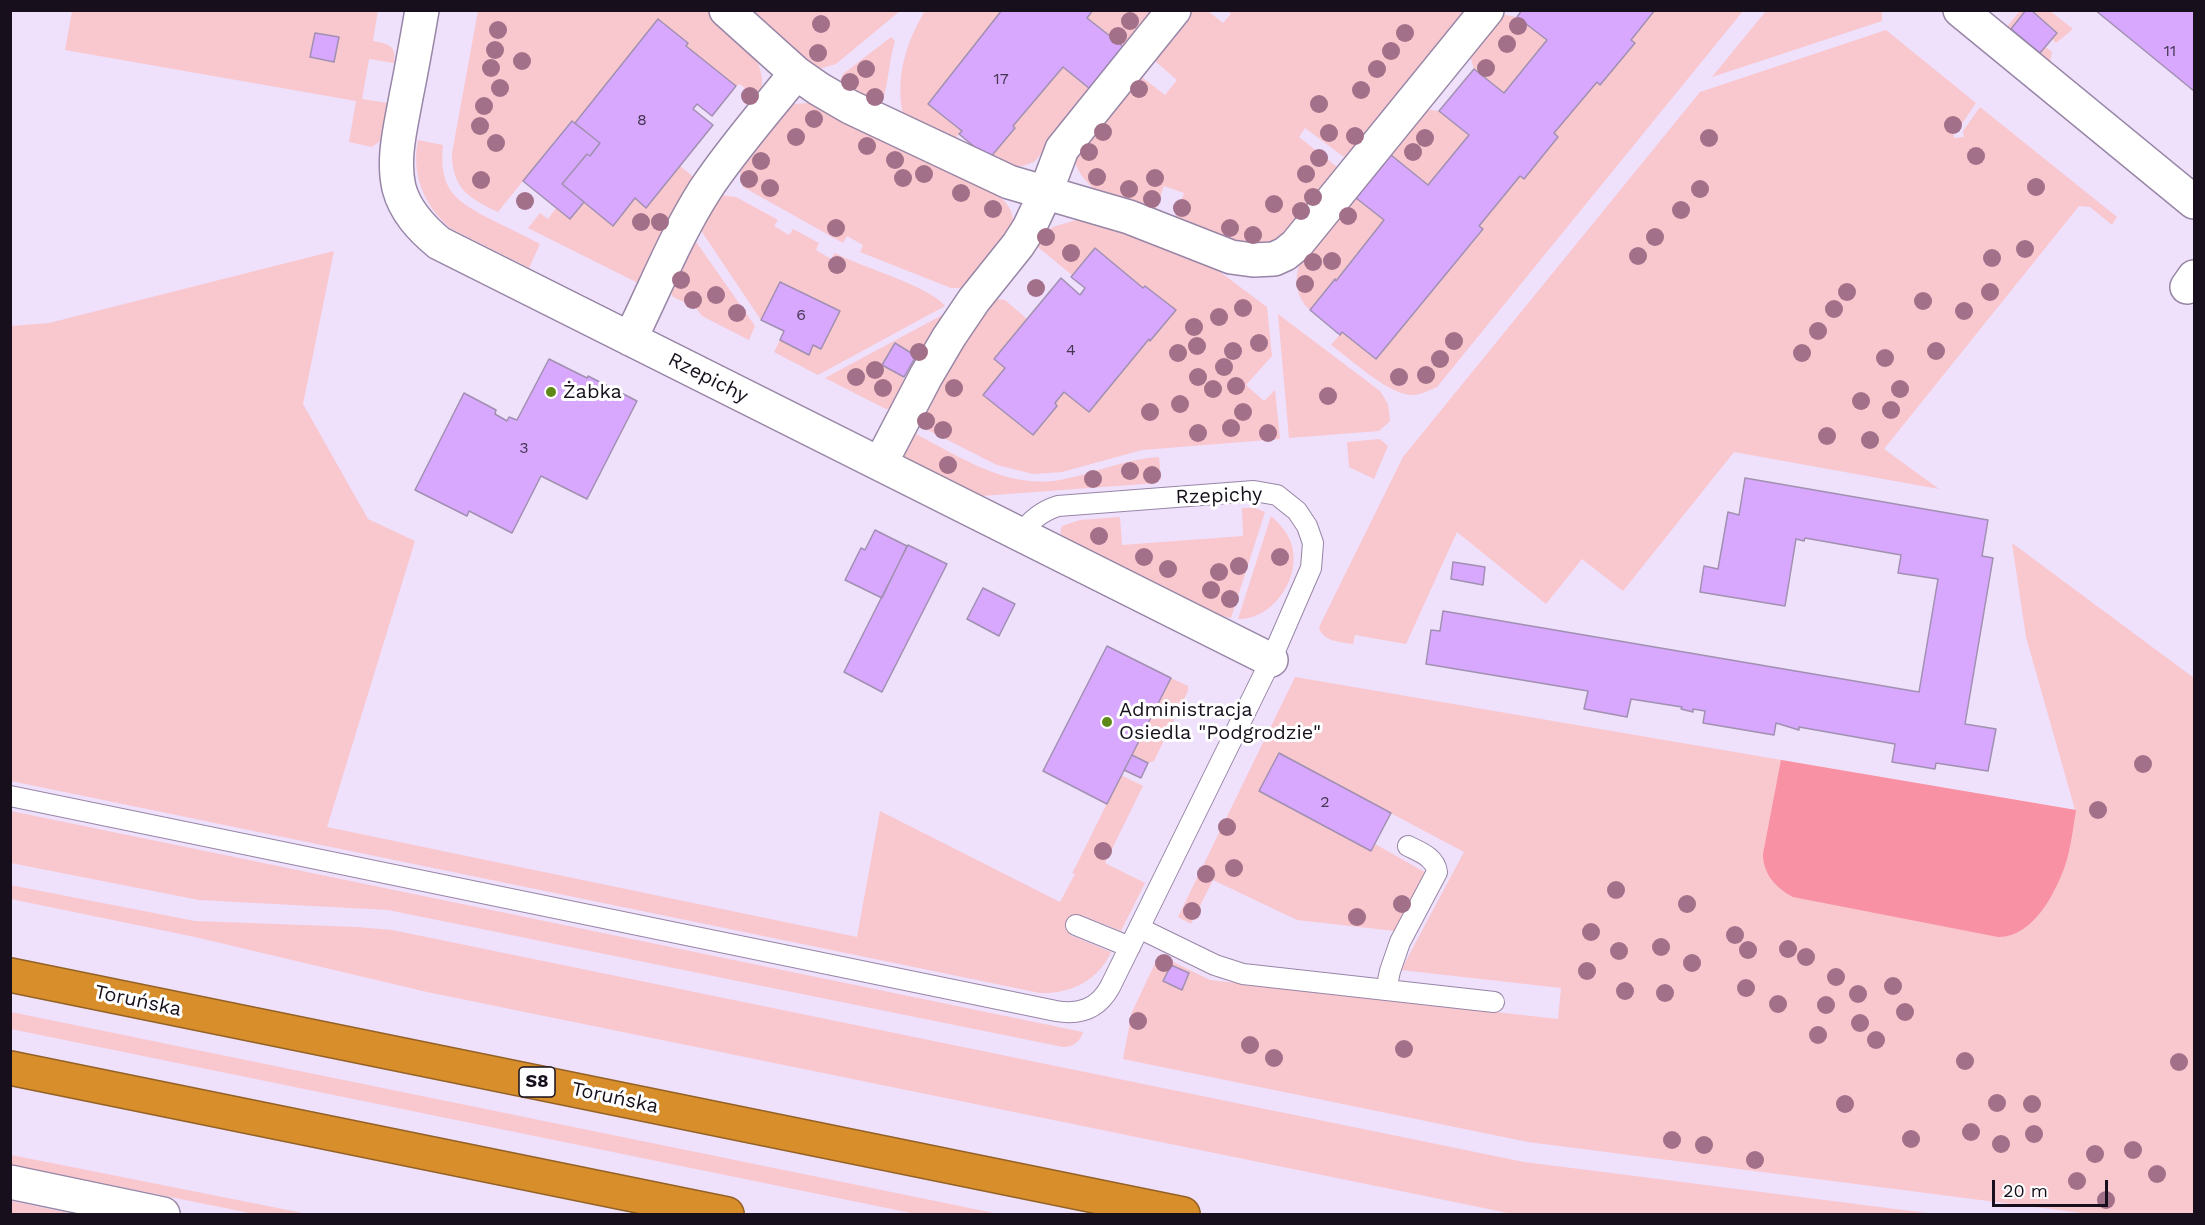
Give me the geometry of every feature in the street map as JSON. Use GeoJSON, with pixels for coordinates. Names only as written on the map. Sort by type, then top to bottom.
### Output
{"type":"FeatureCollection","features":[{"type":"Feature","properties":{"kind":"highway","name":"Toruńska"},"geometry":{"type":"LineString","coordinates":[[10,975],[1184,1215]]}},
{"type":"Feature","properties":{"kind":"highway"},"geometry":{"type":"LineString","coordinates":[[10,1068],[727,1215]]}},
{"type":"Feature","properties":{"kind":"highway"},"geometry":{"type":"LineString","coordinates":[[10,1087],[181,1106],[278,1122]]}},
{"type":"Feature","properties":{"kind":"street","name":"Rzepichy"},"geometry":{"type":"LineString","coordinates":[[422,10],[398,142],[398,182],[406,206],[420,226],[439,243],[1271,660]]}},
{"type":"Feature","properties":{"kind":"street"},"geometry":{"type":"LineString","coordinates":[[726,10],[796,73],[850,107],[1009,182],[1148,224],[1223,255],[1253,260],[1280,257],[1296,245],[1487,10]]}},
{"type":"Feature","properties":{"kind":"street"},"geometry":{"type":"LineString","coordinates":[[880,464],[949,337],[974,300],[1022,240],[1066,144],[1174,10]]}},
{"type":"Feature","properties":{"kind":"street"},"geometry":{"type":"LineString","coordinates":[[1960,10],[2194,202]]}},
{"type":"Feature","properties":{"kind":"street"},"geometry":{"type":"LineString","coordinates":[[630,339],[680,234],[704,191],[796,73]]}},
{"type":"Feature","properties":{"kind":"street"},"geometry":{"type":"LineString","coordinates":[[10,1182],[163,1215]]}},
{"type":"Feature","properties":{"kind":"lane","name":"Rzepichy"},"geometry":{"type":"LineString","coordinates":[[10,796],[1056,1011],[1076,1013],[1084,1011],[1097,1003],[1110,987],[1271,660],[1309,576],[1314,552],[1311,534],[1303,519],[1292,506],[1277,495],[1254,491],[1058,506],[1038,515],[1021,535]]}},
{"type":"Feature","properties":{"kind":"lane"},"geometry":{"type":"LineString","coordinates":[[1386,990],[1400,942],[1437,872],[1436,865],[1431,859],[1408,846]]}},
{"type":"Feature","properties":{"kind":"lane"},"geometry":{"type":"LineString","coordinates":[[1076,925],[1130,947]]}},
{"type":"Feature","properties":{"kind":"lane"},"geometry":{"type":"LineString","coordinates":[[1139,928],[1228,970],[1257,976],[1494,1002]]}},
{"type":"Feature","properties":{"kind":"shaded area"},"geometry":{"type":"Polygon","coordinates":[[[378,10],[373,41],[390,46],[395,57],[394,63],[369,59],[362,99],[387,103],[380,141],[372,147],[349,142],[356,101],[65,50],[72,11],[378,10]]]}},
{"type":"Feature","properties":{"kind":"shaded area"},"geometry":{"type":"Polygon","coordinates":[[[478,11],[709,11],[740,38],[756,60],[761,72],[762,86],[759,100],[740,84],[736,86],[686,46],[688,43],[658,19],[575,123],[571,121],[498,212],[464,191],[455,175],[453,165],[452,153],[478,11]]]}},
{"type":"Feature","properties":{"kind":"shaded area"},"geometry":{"type":"Polygon","coordinates":[[[744,11],[900,11],[836,64],[822,68],[811,67],[744,11]]]}},
{"type":"Feature","properties":{"kind":"shaded area"},"geometry":{"type":"Polygon","coordinates":[[[925,11],[1002,11],[928,103],[962,131],[952,142],[903,114],[901,74],[912,35],[925,11]]]}},
{"type":"Feature","properties":{"kind":"shaded area"},"geometry":{"type":"Polygon","coordinates":[[[1093,11],[1158,11],[1124,47],[1087,18],[1093,11]]]}},
{"type":"Feature","properties":{"kind":"shaded area"},"geometry":{"type":"Polygon","coordinates":[[[1189,11],[1208,11],[1223,23],[1231,14],[1227,11],[1472,11],[1353,157],[1344,157],[1305,128],[1299,137],[1337,167],[1339,175],[1284,240],[1255,248],[1174,221],[1184,193],[1164,186],[1154,214],[1106,196],[1086,182],[1074,159],[1134,78],[1143,78],[1165,95],[1177,80],[1156,62],[1154,54],[1189,11]]]}},
{"type":"Feature","properties":{"kind":"shaded area"},"geometry":{"type":"Polygon","coordinates":[[[1655,11],[1743,11],[1437,387],[1415,395],[1394,390],[1371,376],[1331,345],[1342,332],[1376,359],[1483,230],[1479,226],[1520,176],[1524,179],[1558,137],[1554,133],[1596,82],[1601,85],[1634,43],[1631,40],[1655,11]]]}},
{"type":"Feature","properties":{"kind":"shaded area"},"geometry":{"type":"Polygon","coordinates":[[[1766,11],[1882,11],[1882,21],[1712,77],[1766,11]]]}},
{"type":"Feature","properties":{"kind":"shaded area"},"geometry":{"type":"Polygon","coordinates":[[[2020,11],[2026,11],[2011,29],[2040,53],[2046,47],[2052,52],[2050,63],[2005,29],[2020,11]]]}},
{"type":"Feature","properties":{"kind":"shaded area"},"geometry":{"type":"Polygon","coordinates":[[[2031,11],[2050,11],[2073,29],[2056,43],[2052,39],[2057,32],[2031,11]]]}},
{"type":"Feature","properties":{"kind":"shaded area"},"geometry":{"type":"Polygon","coordinates":[[[1500,14],[1517,17],[1547,40],[1504,93],[1474,69],[1469,52],[1500,14]]]}},
{"type":"Feature","properties":{"kind":"shaded area"},"geometry":{"type":"Polygon","coordinates":[[[1886,30],[1976,103],[1959,128],[1953,129],[1954,138],[1964,137],[1963,131],[1980,107],[2117,217],[2112,225],[2090,207],[2079,206],[1884,449],[1939,489],[1734,452],[1623,591],[1582,559],[1546,604],[1457,532],[1406,644],[1355,635],[1353,644],[1324,636],[1319,627],[1403,457],[1700,92],[1886,30]]]}},
{"type":"Feature","properties":{"kind":"shaded area"},"geometry":{"type":"Polygon","coordinates":[[[891,37],[895,41],[880,108],[838,86],[843,74],[891,37]]]}},
{"type":"Feature","properties":{"kind":"shaded area"},"geometry":{"type":"Polygon","coordinates":[[[1063,67],[1090,89],[1090,94],[1035,161],[1017,167],[989,159],[1015,128],[1013,126],[1063,67]]]}},
{"type":"Feature","properties":{"kind":"shaded area"},"geometry":{"type":"Polygon","coordinates":[[[809,103],[989,187],[1003,200],[1012,214],[1013,227],[964,288],[951,288],[860,252],[863,245],[847,236],[843,243],[743,187],[738,163],[786,107],[809,103]]]}},
{"type":"Feature","properties":{"kind":"shaded area"},"geometry":{"type":"Polygon","coordinates":[[[1423,109],[1439,111],[1469,135],[1428,185],[1391,155],[1390,148],[1423,109]]]}},
{"type":"Feature","properties":{"kind":"shaded area"},"geometry":{"type":"Polygon","coordinates":[[[418,140],[443,145],[442,161],[447,184],[460,201],[540,244],[529,268],[450,228],[433,210],[418,177],[416,153],[418,140]]]}},
{"type":"Feature","properties":{"kind":"shaded area"},"geometry":{"type":"Polygon","coordinates":[[[680,166],[695,178],[648,278],[638,283],[528,228],[540,213],[548,219],[556,208],[570,219],[584,202],[613,225],[635,198],[646,207],[680,166]]]}},
{"type":"Feature","properties":{"kind":"shaded area"},"geometry":{"type":"Polygon","coordinates":[[[720,195],[736,197],[778,220],[774,226],[789,235],[793,229],[819,243],[816,250],[831,259],[835,253],[894,277],[925,291],[945,306],[818,375],[774,352],[780,340],[808,354],[813,345],[761,320],[698,226],[720,195]]]}},
{"type":"Feature","properties":{"kind":"shaded area"},"geometry":{"type":"Polygon","coordinates":[[[1350,198],[1356,198],[1384,220],[1310,310],[1298,292],[1299,264],[1302,257],[1350,198]]]}},
{"type":"Feature","properties":{"kind":"shaded area"},"geometry":{"type":"Polygon","coordinates":[[[1076,220],[1103,223],[1212,266],[1267,307],[1272,356],[1246,385],[1264,401],[1275,390],[1280,439],[1142,450],[1062,472],[1033,474],[997,465],[914,423],[972,323],[996,299],[1005,300],[1027,319],[994,359],[1005,368],[984,395],[1033,435],[1057,406],[1055,403],[1064,392],[1089,412],[1175,310],[1145,286],[1143,288],[1095,248],[1072,275],[1034,244],[1053,227],[1076,220]]]}},
{"type":"Feature","properties":{"kind":"shaded area"},"geometry":{"type":"Polygon","coordinates":[[[692,236],[755,326],[749,340],[702,316],[695,307],[673,297],[669,288],[692,236]]]}},
{"type":"Feature","properties":{"kind":"shaded area"},"geometry":{"type":"Polygon","coordinates":[[[334,251],[303,404],[368,519],[415,541],[327,827],[857,937],[880,811],[1060,902],[1121,775],[1143,786],[1105,863],[1145,883],[1121,931],[1081,915],[1070,935],[1111,952],[1099,971],[1082,984],[1072,988],[1040,993],[11,781],[11,326],[49,323],[334,251]]]}},
{"type":"Feature","properties":{"kind":"shaded area"},"geometry":{"type":"Polygon","coordinates":[[[948,312],[922,359],[895,343],[883,365],[904,377],[903,379],[909,383],[896,407],[886,409],[825,378],[948,312]]]}},
{"type":"Feature","properties":{"kind":"shaded area"},"geometry":{"type":"Polygon","coordinates":[[[1278,314],[1380,391],[1388,404],[1390,421],[1379,431],[1289,438],[1278,314]]]}},
{"type":"Feature","properties":{"kind":"shaded area"},"geometry":{"type":"Polygon","coordinates":[[[910,431],[982,468],[1020,480],[1040,482],[1060,480],[1146,458],[1159,457],[1161,478],[1157,483],[981,496],[904,457],[901,450],[910,431]]]}},
{"type":"Feature","properties":{"kind":"shaded area"},"geometry":{"type":"Polygon","coordinates":[[[1380,439],[1388,446],[1374,479],[1349,467],[1347,442],[1380,439]]]}},
{"type":"Feature","properties":{"kind":"shaded area"},"geometry":{"type":"Polygon","coordinates":[[[1242,508],[1255,508],[1265,512],[1231,618],[1214,614],[1066,540],[1060,533],[1062,526],[1080,520],[1120,517],[1122,545],[1243,536],[1242,508]]]}},
{"type":"Feature","properties":{"kind":"shaded area"},"geometry":{"type":"Polygon","coordinates":[[[1271,516],[1284,530],[1292,546],[1294,559],[1288,584],[1281,595],[1262,613],[1250,618],[1238,619],[1271,516]]]}},
{"type":"Feature","properties":{"kind":"shaded area"},"geometry":{"type":"Polygon","coordinates":[[[2012,543],[2194,678],[2194,1214],[2090,1214],[1528,1142],[1123,1059],[1132,1012],[1159,955],[1210,980],[1558,1019],[1561,988],[1401,970],[1464,852],[1279,754],[1260,791],[1371,850],[1375,844],[1428,874],[1395,931],[1297,920],[1213,880],[1191,924],[1178,917],[1295,677],[2075,810],[2026,637],[2012,543]]]}},
{"type":"Feature","properties":{"kind":"shaded area"},"geometry":{"type":"Polygon","coordinates":[[[1171,678],[1188,686],[1188,691],[1154,761],[1148,763],[1132,755],[1171,678]]]}},
{"type":"Feature","properties":{"kind":"shaded area"},"geometry":{"type":"Polygon","coordinates":[[[1781,760],[2076,810],[2069,852],[2061,877],[2041,912],[2032,922],[2010,935],[1998,937],[1793,897],[1772,880],[1765,868],[1763,854],[1781,760]]]}},
{"type":"Feature","properties":{"kind":"shaded area"},"geometry":{"type":"Polygon","coordinates":[[[11,811],[1083,1032],[1076,1043],[1063,1047],[388,910],[199,900],[11,863],[11,811]]]}},
{"type":"Feature","properties":{"kind":"shaded area"},"geometry":{"type":"Polygon","coordinates":[[[10,885],[195,921],[392,930],[1524,1162],[1935,1214],[1513,1214],[427,992],[195,937],[11,899],[10,885]]]}},
{"type":"Feature","properties":{"kind":"shaded area"},"geometry":{"type":"Polygon","coordinates":[[[11,1012],[999,1214],[916,1214],[11,1029],[11,1012]]]}},
{"type":"Feature","properties":{"kind":"shaded area"},"geometry":{"type":"Polygon","coordinates":[[[10,1155],[308,1214],[255,1214],[11,1165],[10,1155]]]}},
{"type":"Feature","properties":{"kind":"shaded area"},"geometry":{"type":"Polygon","coordinates":[[[11,1201],[74,1214],[11,1214],[11,1201]]]}},
{"type":"Feature","properties":{"kind":"building"},"geometry":{"type":"Polygon","coordinates":[[[1002,10],[1093,10],[1087,18],[1124,47],[1090,89],[1063,67],[1013,126],[1015,128],[989,159],[959,134],[962,131],[928,104],[1002,10]]]}},
{"type":"Feature","properties":{"kind":"building"},"geometry":{"type":"Polygon","coordinates":[[[1522,10],[1655,10],[1631,40],[1635,43],[1600,85],[1597,82],[1554,133],[1558,137],[1524,179],[1520,176],[1479,226],[1483,229],[1376,359],[1342,332],[1340,335],[1310,310],[1384,220],[1356,198],[1391,155],[1428,185],[1469,135],[1439,111],[1474,69],[1504,93],[1547,40],[1517,17],[1522,10]]]}},
{"type":"Feature","properties":{"kind":"building"},"geometry":{"type":"Polygon","coordinates":[[[2026,10],[2031,10],[2057,33],[2040,53],[2011,29],[2026,10]]]}},
{"type":"Feature","properties":{"kind":"building"},"geometry":{"type":"Polygon","coordinates":[[[2095,10],[2194,10],[2194,91],[2095,10]]]}},
{"type":"Feature","properties":{"kind":"building"},"geometry":{"type":"Polygon","coordinates":[[[658,19],[688,43],[686,46],[736,86],[712,116],[697,104],[693,109],[713,125],[646,208],[635,198],[613,226],[562,184],[587,154],[590,156],[600,143],[575,123],[658,19]]]}},
{"type":"Feature","properties":{"kind":"building"},"geometry":{"type":"Polygon","coordinates":[[[315,33],[339,37],[334,62],[310,57],[315,33]]]}},
{"type":"Feature","properties":{"kind":"building"},"geometry":{"type":"Polygon","coordinates":[[[572,121],[600,143],[590,156],[587,154],[562,184],[584,202],[570,219],[523,181],[572,121]]]}},
{"type":"Feature","properties":{"kind":"building"},"geometry":{"type":"Polygon","coordinates":[[[1095,248],[1143,288],[1145,286],[1176,310],[1089,412],[1064,392],[1055,403],[1057,406],[1033,435],[983,395],[1005,368],[994,359],[1061,278],[1080,295],[1085,288],[1071,277],[1095,248]]]}},
{"type":"Feature","properties":{"kind":"building"},"geometry":{"type":"Polygon","coordinates":[[[780,282],[840,311],[821,349],[813,345],[809,355],[780,340],[784,331],[761,320],[780,282]]]}},
{"type":"Feature","properties":{"kind":"building"},"geometry":{"type":"Polygon","coordinates":[[[895,343],[916,356],[904,377],[882,365],[895,343]]]}},
{"type":"Feature","properties":{"kind":"building"},"geometry":{"type":"Polygon","coordinates":[[[549,359],[637,401],[587,499],[541,476],[512,533],[469,511],[467,516],[415,490],[464,393],[496,410],[495,414],[507,421],[509,417],[517,420],[549,359]]]}},
{"type":"Feature","properties":{"kind":"building"},"geometry":{"type":"Polygon","coordinates":[[[1745,478],[1988,520],[1982,556],[1993,558],[1965,724],[1996,729],[1988,771],[1936,763],[1935,769],[1892,762],[1895,744],[1799,727],[1799,730],[1776,723],[1774,735],[1703,723],[1705,711],[1693,709],[1693,712],[1681,709],[1682,707],[1631,699],[1627,717],[1584,709],[1588,691],[1426,664],[1431,630],[1440,631],[1443,611],[1919,692],[1938,579],[1898,573],[1901,555],[1805,538],[1804,541],[1796,539],[1785,606],[1700,592],[1704,566],[1718,569],[1728,512],[1739,515],[1745,478]]]}},
{"type":"Feature","properties":{"kind":"building"},"geometry":{"type":"Polygon","coordinates":[[[875,530],[907,546],[882,598],[845,580],[861,548],[865,550],[875,530]]]}},
{"type":"Feature","properties":{"kind":"building"},"geometry":{"type":"Polygon","coordinates":[[[908,545],[947,564],[882,692],[844,672],[908,545]]]}},
{"type":"Feature","properties":{"kind":"building"},"geometry":{"type":"Polygon","coordinates":[[[1453,562],[1485,567],[1483,585],[1451,579],[1453,562]]]}},
{"type":"Feature","properties":{"kind":"building"},"geometry":{"type":"Polygon","coordinates":[[[983,588],[1015,604],[999,636],[967,619],[983,588]]]}},
{"type":"Feature","properties":{"kind":"building"},"geometry":{"type":"Polygon","coordinates":[[[1107,646],[1171,678],[1107,804],[1043,771],[1107,646]]]}},
{"type":"Feature","properties":{"kind":"building"},"geometry":{"type":"Polygon","coordinates":[[[1279,753],[1391,813],[1371,851],[1259,791],[1279,753]]]}},
{"type":"Feature","properties":{"kind":"building"},"geometry":{"type":"Polygon","coordinates":[[[1132,755],[1148,763],[1141,778],[1124,770],[1132,755]]]}},
{"type":"Feature","properties":{"kind":"building"},"geometry":{"type":"Polygon","coordinates":[[[1171,965],[1189,973],[1182,990],[1163,981],[1171,965]]]}},
{"type":"Feature","properties":{"kind":"place","name":"Żabka"},"geometry":{"type":"Point","coordinates":[551,392]}},
{"type":"Feature","properties":{"kind":"place","name":"Administracja Osiedla \"Podgrodzie\""},"geometry":{"type":"Point","coordinates":[1107,722]}}]}
